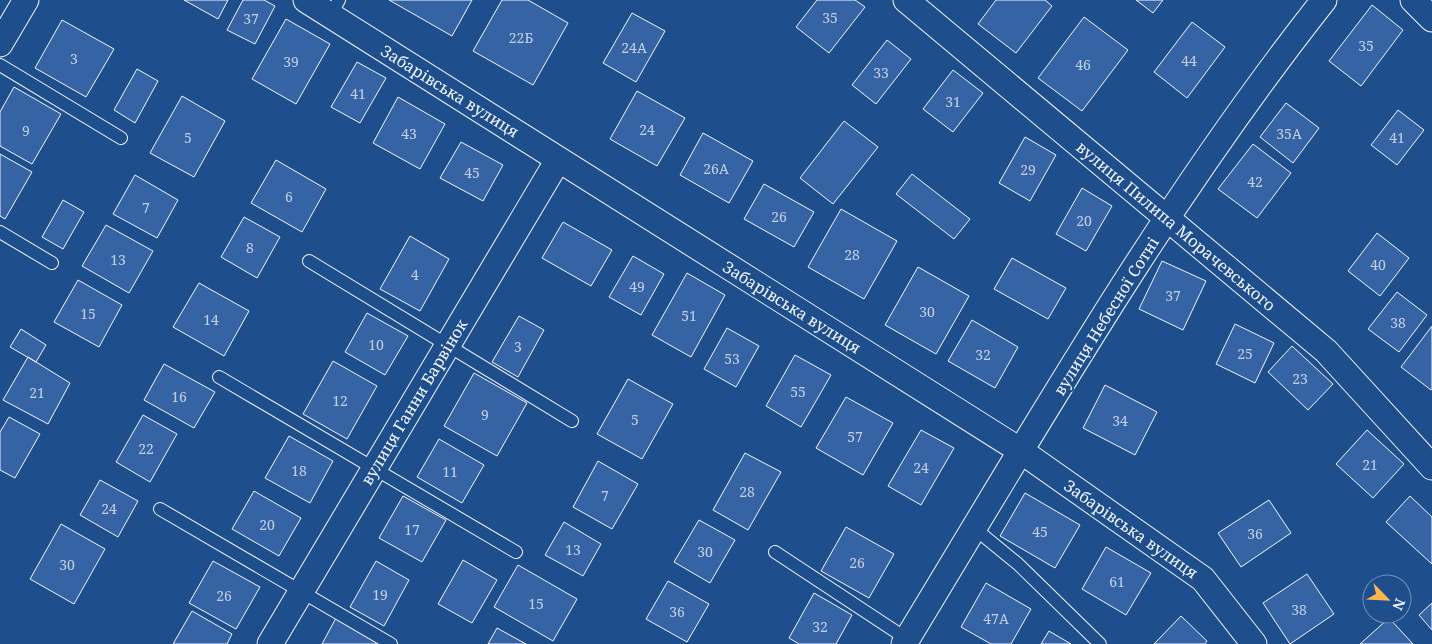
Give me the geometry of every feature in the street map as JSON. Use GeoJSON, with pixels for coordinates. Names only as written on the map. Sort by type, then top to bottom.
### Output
{"type":"FeatureCollection","features":[{"type":"Feature","properties":{"kind":"street"},"geometry":{"type":"LineString","coordinates":[[0,44],[26,0]]}},
{"type":"Feature","properties":{"kind":"street","name":"Забарівська вулиця"},"geometry":{"type":"LineString","coordinates":[[306,0],[335,8],[558,160],[1021,451],[1203,579],[1254,644]]}},
{"type":"Feature","properties":{"kind":"street","name":"вулиця Пилипа Морачевського"},"geometry":{"type":"LineString","coordinates":[[906,0],[1326,351],[1432,467]]}},
{"type":"Feature","properties":{"kind":"street","name":"вулиця Небесної Сотні"},"geometry":{"type":"LineString","coordinates":[[905,641],[1021,451],[1167,219],[1263,77],[1324,0]]}},
{"type":"Feature","properties":{"kind":"street"},"geometry":{"type":"LineString","coordinates":[[1413,0],[1432,19]]}},
{"type":"Feature","properties":{"kind":"street","name":"вулиця Ганни Барвінок"},"geometry":{"type":"LineString","coordinates":[[270,644],[558,160]]}},
{"type":"Feature","properties":{"kind":"lane"},"geometry":{"type":"LineString","coordinates":[[0,65],[121,138]]}},
{"type":"Feature","properties":{"kind":"lane"},"geometry":{"type":"LineString","coordinates":[[0,232],[52,263]]}},
{"type":"Feature","properties":{"kind":"lane"},"geometry":{"type":"LineString","coordinates":[[309,261],[447,347],[572,421]]}},
{"type":"Feature","properties":{"kind":"lane"},"geometry":{"type":"LineString","coordinates":[[219,378],[516,552]]}},
{"type":"Feature","properties":{"kind":"lane"},"geometry":{"type":"LineString","coordinates":[[160,509],[391,644]]}},
{"type":"Feature","properties":{"kind":"lane"},"geometry":{"type":"LineString","coordinates":[[974,528],[1018,564],[1100,644]]}},
{"type":"Feature","properties":{"kind":"lane"},"geometry":{"type":"LineString","coordinates":[[775,552],[905,641]]}},
{"type":"Feature","properties":{"kind":"building"},"geometry":{"type":"Polygon","coordinates":[[[184,0],[228,0],[218,19],[184,0]]]}},
{"type":"Feature","properties":{"kind":"building"},"geometry":{"type":"Polygon","coordinates":[[[243,0],[264,0],[275,6],[255,44],[227,30],[243,0]]]}},
{"type":"Feature","properties":{"kind":"building"},"geometry":{"type":"Polygon","coordinates":[[[389,0],[472,0],[452,36],[389,0]]]}},
{"type":"Feature","properties":{"kind":"building"},"geometry":{"type":"Polygon","coordinates":[[[502,0],[528,0],[568,23],[533,85],[473,51],[502,0]]]}},
{"type":"Feature","properties":{"kind":"building"},"geometry":{"type":"Polygon","coordinates":[[[817,0],[855,0],[865,7],[829,53],[796,27],[817,0]]]}},
{"type":"Feature","properties":{"kind":"building"},"geometry":{"type":"Polygon","coordinates":[[[996,0],[1045,0],[1052,6],[1016,53],[978,24],[996,0]]]}},
{"type":"Feature","properties":{"kind":"building"},"geometry":{"type":"Polygon","coordinates":[[[1136,0],[1163,0],[1153,13],[1136,0]]]}},
{"type":"Feature","properties":{"kind":"building"},"geometry":{"type":"Polygon","coordinates":[[[1372,5],[1403,30],[1361,86],[1329,61],[1372,5]]]}},
{"type":"Feature","properties":{"kind":"building"},"geometry":{"type":"Polygon","coordinates":[[[632,13],[665,31],[636,82],[603,63],[632,13]]]}},
{"type":"Feature","properties":{"kind":"building"},"geometry":{"type":"Polygon","coordinates":[[[1084,17],[1128,50],[1082,111],[1038,78],[1084,17]]]}},
{"type":"Feature","properties":{"kind":"building"},"geometry":{"type":"Polygon","coordinates":[[[286,19],[330,44],[296,104],[252,79],[286,19]]]}},
{"type":"Feature","properties":{"kind":"building"},"geometry":{"type":"Polygon","coordinates":[[[62,20],[114,49],[86,97],[35,68],[62,20]]]}},
{"type":"Feature","properties":{"kind":"building"},"geometry":{"type":"Polygon","coordinates":[[[1192,22],[1225,47],[1187,98],[1154,72],[1192,22]]]}},
{"type":"Feature","properties":{"kind":"building"},"geometry":{"type":"Polygon","coordinates":[[[887,40],[911,59],[876,104],[852,85],[887,40]]]}},
{"type":"Feature","properties":{"kind":"building"},"geometry":{"type":"Polygon","coordinates":[[[357,62],[386,78],[360,123],[331,107],[357,62]]]}},
{"type":"Feature","properties":{"kind":"building"},"geometry":{"type":"Polygon","coordinates":[[[137,69],[158,81],[135,123],[114,110],[137,69]]]}},
{"type":"Feature","properties":{"kind":"building"},"geometry":{"type":"Polygon","coordinates":[[[953,70],[983,93],[953,132],[923,109],[953,70]]]}},
{"type":"Feature","properties":{"kind":"building"},"geometry":{"type":"Polygon","coordinates":[[[14,87],[61,114],[32,164],[0,146],[0,112],[14,87]]]}},
{"type":"Feature","properties":{"kind":"building"},"geometry":{"type":"Polygon","coordinates":[[[637,91],[685,118],[657,166],[610,139],[637,91]]]}},
{"type":"Feature","properties":{"kind":"building"},"geometry":{"type":"Polygon","coordinates":[[[182,96],[225,121],[194,177],[150,153],[182,96]]]}},
{"type":"Feature","properties":{"kind":"building"},"geometry":{"type":"Polygon","coordinates":[[[398,97],[445,124],[420,169],[373,143],[398,97]]]}},
{"type":"Feature","properties":{"kind":"building"},"geometry":{"type":"Polygon","coordinates":[[[1286,103],[1319,128],[1293,163],[1260,137],[1286,103]]]}},
{"type":"Feature","properties":{"kind":"building"},"geometry":{"type":"Polygon","coordinates":[[[1398,110],[1424,130],[1397,165],[1371,145],[1398,110]]]}},
{"type":"Feature","properties":{"kind":"building"},"geometry":{"type":"Polygon","coordinates":[[[844,121],[878,147],[833,204],[800,178],[844,121]]]}},
{"type":"Feature","properties":{"kind":"building"},"geometry":{"type":"Polygon","coordinates":[[[703,133],[753,161],[729,203],[680,175],[703,133]]]}},
{"type":"Feature","properties":{"kind":"building"},"geometry":{"type":"Polygon","coordinates":[[[1025,137],[1056,155],[1030,201],[999,183],[1025,137]]]}},
{"type":"Feature","properties":{"kind":"building"},"geometry":{"type":"Polygon","coordinates":[[[461,142],[503,165],[483,201],[440,178],[461,142]]]}},
{"type":"Feature","properties":{"kind":"building"},"geometry":{"type":"Polygon","coordinates":[[[1253,144],[1291,173],[1257,218],[1218,189],[1253,144]]]}},
{"type":"Feature","properties":{"kind":"building"},"geometry":{"type":"Polygon","coordinates":[[[0,154],[32,172],[5,219],[0,216],[0,154]]]}},
{"type":"Feature","properties":{"kind":"building"},"geometry":{"type":"Polygon","coordinates":[[[276,160],[326,189],[302,232],[251,203],[276,160]]]}},
{"type":"Feature","properties":{"kind":"building"},"geometry":{"type":"Polygon","coordinates":[[[912,174],[970,219],[954,239],[896,194],[912,174]]]}},
{"type":"Feature","properties":{"kind":"building"},"geometry":{"type":"Polygon","coordinates":[[[135,175],[178,200],[157,238],[113,214],[135,175]]]}},
{"type":"Feature","properties":{"kind":"building"},"geometry":{"type":"Polygon","coordinates":[[[764,184],[814,212],[794,247],[744,219],[764,184]]]}},
{"type":"Feature","properties":{"kind":"building"},"geometry":{"type":"Polygon","coordinates":[[[1082,188],[1112,206],[1086,251],[1056,234],[1082,188]]]}},
{"type":"Feature","properties":{"kind":"building"},"geometry":{"type":"Polygon","coordinates":[[[63,200],[84,212],[63,249],[42,237],[63,200]]]}},
{"type":"Feature","properties":{"kind":"building"},"geometry":{"type":"Polygon","coordinates":[[[841,209],[897,241],[864,299],[808,267],[841,209]]]}},
{"type":"Feature","properties":{"kind":"building"},"geometry":{"type":"Polygon","coordinates":[[[244,217],[280,237],[257,278],[221,257],[244,217]]]}},
{"type":"Feature","properties":{"kind":"building"},"geometry":{"type":"Polygon","coordinates":[[[563,222],[612,250],[591,286],[542,258],[563,222]]]}},
{"type":"Feature","properties":{"kind":"building"},"geometry":{"type":"Polygon","coordinates":[[[106,225],[153,251],[129,293],[82,266],[106,225]]]}},
{"type":"Feature","properties":{"kind":"building"},"geometry":{"type":"Polygon","coordinates":[[[1377,233],[1409,258],[1380,296],[1348,271],[1377,233]]]}},
{"type":"Feature","properties":{"kind":"building"},"geometry":{"type":"Polygon","coordinates":[[[410,236],[449,259],[420,311],[380,289],[410,236]]]}},
{"type":"Feature","properties":{"kind":"building"},"geometry":{"type":"Polygon","coordinates":[[[633,256],[664,274],[641,315],[609,297],[633,256]]]}},
{"type":"Feature","properties":{"kind":"building"},"geometry":{"type":"Polygon","coordinates":[[[1012,258],[1066,288],[1048,319],[994,289],[1012,258]]]}},
{"type":"Feature","properties":{"kind":"building"},"geometry":{"type":"Polygon","coordinates":[[[1162,261],[1206,281],[1183,330],[1139,309],[1162,261]]]}},
{"type":"Feature","properties":{"kind":"building"},"geometry":{"type":"Polygon","coordinates":[[[918,267],[969,296],[936,354],[885,325],[918,267]]]}},
{"type":"Feature","properties":{"kind":"building"},"geometry":{"type":"Polygon","coordinates":[[[687,273],[725,295],[691,357],[652,335],[687,273]]]}},
{"type":"Feature","properties":{"kind":"building"},"geometry":{"type":"Polygon","coordinates":[[[78,280],[122,305],[99,347],[54,322],[78,280]]]}},
{"type":"Feature","properties":{"kind":"building"},"geometry":{"type":"Polygon","coordinates":[[[199,283],[249,311],[224,356],[173,327],[199,283]]]}},
{"type":"Feature","properties":{"kind":"building"},"geometry":{"type":"Polygon","coordinates":[[[1397,292],[1427,315],[1399,352],[1368,329],[1397,292]]]}},
{"type":"Feature","properties":{"kind":"building"},"geometry":{"type":"Polygon","coordinates":[[[367,313],[408,336],[385,375],[345,352],[367,313]]]}},
{"type":"Feature","properties":{"kind":"building"},"geometry":{"type":"Polygon","coordinates":[[[519,316],[544,330],[518,377],[492,362],[519,316]]]}},
{"type":"Feature","properties":{"kind":"building"},"geometry":{"type":"Polygon","coordinates":[[[972,320],[1018,347],[995,388],[948,361],[972,320]]]}},
{"type":"Feature","properties":{"kind":"building"},"geometry":{"type":"Polygon","coordinates":[[[1235,324],[1274,343],[1255,383],[1216,364],[1235,324]]]}},
{"type":"Feature","properties":{"kind":"building"},"geometry":{"type":"Polygon","coordinates":[[[1432,326],[1432,389],[1431,390],[1401,367],[1432,326]]]}},
{"type":"Feature","properties":{"kind":"building"},"geometry":{"type":"Polygon","coordinates":[[[727,328],[759,346],[736,387],[704,369],[727,328]]]}},
{"type":"Feature","properties":{"kind":"building"},"geometry":{"type":"Polygon","coordinates":[[[21,329],[46,345],[36,362],[10,347],[21,329]]]}},
{"type":"Feature","properties":{"kind":"building"},"geometry":{"type":"Polygon","coordinates":[[[1292,346],[1333,384],[1308,410],[1268,372],[1292,346]]]}},
{"type":"Feature","properties":{"kind":"building"},"geometry":{"type":"Polygon","coordinates":[[[795,355],[831,375],[801,427],[766,406],[795,355]]]}},
{"type":"Feature","properties":{"kind":"building"},"geometry":{"type":"Polygon","coordinates":[[[28,357],[70,383],[48,424],[3,400],[28,357]]]}},
{"type":"Feature","properties":{"kind":"building"},"geometry":{"type":"Polygon","coordinates":[[[333,361],[377,386],[347,439],[303,414],[333,361]]]}},
{"type":"Feature","properties":{"kind":"building"},"geometry":{"type":"Polygon","coordinates":[[[164,364],[215,392],[194,428],[144,400],[164,364]]]}},
{"type":"Feature","properties":{"kind":"building"},"geometry":{"type":"Polygon","coordinates":[[[474,373],[527,403],[497,456],[444,426],[474,373]]]}},
{"type":"Feature","properties":{"kind":"building"},"geometry":{"type":"Polygon","coordinates":[[[628,379],[673,404],[642,459],[597,434],[628,379]]]}},
{"type":"Feature","properties":{"kind":"building"},"geometry":{"type":"Polygon","coordinates":[[[1105,385],[1157,412],[1135,455],[1083,428],[1105,385]]]}},
{"type":"Feature","properties":{"kind":"building"},"geometry":{"type":"Polygon","coordinates":[[[846,397],[893,423],[863,475],[816,448],[846,397]]]}},
{"type":"Feature","properties":{"kind":"building"},"geometry":{"type":"Polygon","coordinates":[[[143,415],[177,434],[150,482],[116,462],[143,415]]]}},
{"type":"Feature","properties":{"kind":"building"},"geometry":{"type":"Polygon","coordinates":[[[9,417],[40,434],[15,478],[0,470],[0,432],[9,417]]]}},
{"type":"Feature","properties":{"kind":"building"},"geometry":{"type":"Polygon","coordinates":[[[921,430],[954,448],[921,505],[888,486],[921,430]]]}},
{"type":"Feature","properties":{"kind":"building"},"geometry":{"type":"Polygon","coordinates":[[[1367,430],[1404,464],[1373,498],[1336,464],[1367,430]]]}},
{"type":"Feature","properties":{"kind":"building"},"geometry":{"type":"Polygon","coordinates":[[[289,436],[333,461],[310,503],[265,478],[289,436]]]}},
{"type":"Feature","properties":{"kind":"building"},"geometry":{"type":"Polygon","coordinates":[[[439,439],[484,465],[462,503],[417,477],[439,439]]]}},
{"type":"Feature","properties":{"kind":"building"},"geometry":{"type":"Polygon","coordinates":[[[745,453],[781,472],[748,530],[713,510],[745,453]]]}},
{"type":"Feature","properties":{"kind":"building"},"geometry":{"type":"Polygon","coordinates":[[[598,461],[638,484],[612,529],[573,507],[598,461]]]}},
{"type":"Feature","properties":{"kind":"building"},"geometry":{"type":"Polygon","coordinates":[[[100,480],[138,501],[118,537],[80,515],[100,480]]]}},
{"type":"Feature","properties":{"kind":"building"},"geometry":{"type":"Polygon","coordinates":[[[254,491],[301,518],[279,556],[232,529],[254,491]]]}},
{"type":"Feature","properties":{"kind":"building"},"geometry":{"type":"Polygon","coordinates":[[[1025,493],[1080,525],[1055,568],[1000,536],[1025,493]]]}},
{"type":"Feature","properties":{"kind":"building"},"geometry":{"type":"Polygon","coordinates":[[[403,496],[446,520],[422,562],[379,538],[403,496]]]}},
{"type":"Feature","properties":{"kind":"building"},"geometry":{"type":"Polygon","coordinates":[[[1410,496],[1432,517],[1432,564],[1386,522],[1410,496]]]}},
{"type":"Feature","properties":{"kind":"building"},"geometry":{"type":"Polygon","coordinates":[[[1269,500],[1291,533],[1241,567],[1218,533],[1269,500]]]}},
{"type":"Feature","properties":{"kind":"building"},"geometry":{"type":"Polygon","coordinates":[[[699,520],[735,540],[710,583],[674,562],[699,520]]]}},
{"type":"Feature","properties":{"kind":"building"},"geometry":{"type":"Polygon","coordinates":[[[564,522],[601,544],[583,576],[545,555],[564,522]]]}},
{"type":"Feature","properties":{"kind":"building"},"geometry":{"type":"Polygon","coordinates":[[[61,524],[105,549],[74,604],[30,579],[61,524]]]}},
{"type":"Feature","properties":{"kind":"building"},"geometry":{"type":"Polygon","coordinates":[[[846,527],[894,554],[869,598],[821,571],[846,527]]]}},
{"type":"Feature","properties":{"kind":"building"},"geometry":{"type":"Polygon","coordinates":[[[1106,547],[1151,573],[1126,615],[1082,589],[1106,547]]]}},
{"type":"Feature","properties":{"kind":"building"},"geometry":{"type":"Polygon","coordinates":[[[463,560],[497,580],[472,623],[438,604],[463,560]]]}},
{"type":"Feature","properties":{"kind":"building"},"geometry":{"type":"Polygon","coordinates":[[[213,561],[260,587],[236,629],[189,603],[213,561]]]}},
{"type":"Feature","properties":{"kind":"building"},"geometry":{"type":"Polygon","coordinates":[[[376,561],[409,580],[384,626],[350,607],[376,561]]]}},
{"type":"Feature","properties":{"kind":"building"},"geometry":{"type":"Polygon","coordinates":[[[518,565],[577,599],[553,641],[494,607],[518,565]]]}},
{"type":"Feature","properties":{"kind":"building"},"geometry":{"type":"Polygon","coordinates":[[[1307,574],[1334,614],[1290,644],[1263,603],[1307,574]]]}},
{"type":"Feature","properties":{"kind":"building"},"geometry":{"type":"Polygon","coordinates":[[[668,581],[709,604],[687,642],[646,619],[668,581]]]}},
{"type":"Feature","properties":{"kind":"building"},"geometry":{"type":"Polygon","coordinates":[[[986,583],[1031,609],[1011,644],[991,644],[961,627],[986,583]]]}},
{"type":"Feature","properties":{"kind":"building"},"geometry":{"type":"Polygon","coordinates":[[[814,593],[852,615],[836,644],[799,644],[789,638],[814,593]]]}},
{"type":"Feature","properties":{"kind":"building"},"geometry":{"type":"Polygon","coordinates":[[[1432,603],[1432,630],[1419,615],[1432,603]]]}},
{"type":"Feature","properties":{"kind":"building"},"geometry":{"type":"Polygon","coordinates":[[[192,611],[232,634],[227,644],[173,644],[192,611]]]}},
{"type":"Feature","properties":{"kind":"building"},"geometry":{"type":"Polygon","coordinates":[[[1181,616],[1207,641],[1205,644],[1154,644],[1181,616]]]}},
{"type":"Feature","properties":{"kind":"building"},"geometry":{"type":"Polygon","coordinates":[[[336,618],[379,643],[322,644],[336,618]]]}},
{"type":"Feature","properties":{"kind":"building"},"geometry":{"type":"Polygon","coordinates":[[[1382,624],[1395,624],[1413,644],[1360,644],[1382,624]]]}},
{"type":"Feature","properties":{"kind":"building"},"geometry":{"type":"Polygon","coordinates":[[[497,628],[526,644],[488,644],[497,628]]]}},
{"type":"Feature","properties":{"kind":"building"},"geometry":{"type":"Polygon","coordinates":[[[1049,631],[1071,644],[1041,644],[1049,631]]]}}]}
